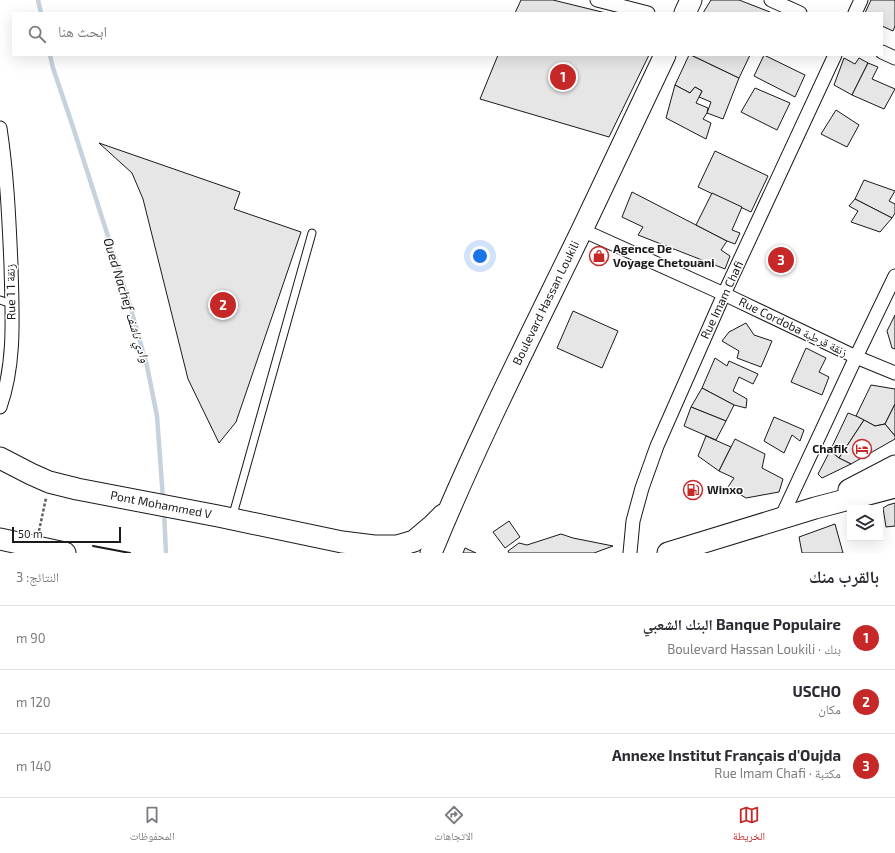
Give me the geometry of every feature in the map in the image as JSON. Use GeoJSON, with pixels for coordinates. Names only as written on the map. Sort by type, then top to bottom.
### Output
{"type":"FeatureCollection","features":[{"type":"Feature","properties":{"kind":"main road"},"geometry":{"type":"LineString","coordinates":[[685,12],[691,0]]}},
{"type":"Feature","properties":{"kind":"main road","name":"Boulevard Hassan Loukili"},"geometry":{"type":"LineString","coordinates":[[431,553],[449,508],[507,384],[665,56]]}},
{"type":"Feature","properties":{"kind":"main road","name":"Pont Mohammed V"},"geometry":{"type":"LineString","coordinates":[[0,458],[50,482],[77,489],[234,519]]}},
{"type":"Feature","properties":{"kind":"main road"},"geometry":{"type":"LineString","coordinates":[[815,508],[895,466]]}},
{"type":"Feature","properties":{"kind":"main road"},"geometry":{"type":"LineString","coordinates":[[668,553],[815,508],[895,487]]}},
{"type":"Feature","properties":{"kind":"main road"},"geometry":{"type":"LineString","coordinates":[[234,519],[342,542],[374,546],[397,546],[414,541],[433,525],[449,508]]}},
{"type":"Feature","properties":{"kind":"main road"},"geometry":{"type":"LineString","coordinates":[[234,519],[332,553]]}},
{"type":"Feature","properties":{"kind":"main road"},"geometry":{"type":"LineString","coordinates":[[0,539],[65,553]]}},
{"type":"Feature","properties":{"kind":"street"},"geometry":{"type":"LineString","coordinates":[[597,0],[644,12]]}},
{"type":"Feature","properties":{"kind":"street"},"geometry":{"type":"LineString","coordinates":[[771,0],[798,12]]}},
{"type":"Feature","properties":{"kind":"street"},"geometry":{"type":"LineString","coordinates":[[855,12],[860,0]]}},
{"type":"Feature","properties":{"kind":"street"},"geometry":{"type":"LineString","coordinates":[[883,52],[895,58]]}},
{"type":"Feature","properties":{"kind":"street","name":"Rue Imam Chafi"},"geometry":{"type":"LineString","coordinates":[[630,553],[634,521],[642,488],[657,446],[724,294],[835,56]]}},
{"type":"Feature","properties":{"kind":"street","name":"Rue 1 زنقة 1"},"geometry":{"type":"LineString","coordinates":[[0,128],[9,215],[6,302],[13,318],[11,358],[7,383]]}},
{"type":"Feature","properties":{"kind":"street","name":"Rue Cordoba زنقة قرطبة"},"geometry":{"type":"LineString","coordinates":[[582,230],[724,294],[856,357],[895,373]]}},
{"type":"Feature","properties":{"kind":"street"},"geometry":{"type":"LineString","coordinates":[[782,518],[895,276]]}},
{"type":"Feature","properties":{"kind":"street"},"geometry":{"type":"LineString","coordinates":[[0,396],[7,383]]}},
{"type":"Feature","properties":{"kind":"street"},"geometry":{"type":"LineString","coordinates":[[0,407],[7,383]]}},
{"type":"Feature","properties":{"kind":"lane"},"geometry":{"type":"LineString","coordinates":[[234,519],[312,233]]}},
{"type":"Feature","properties":{"kind":"path"},"geometry":{"type":"LineString","coordinates":[[38,535],[46,498]]}},
{"type":"Feature","properties":{"kind":"building"},"geometry":{"type":"Polygon","coordinates":[[[521,0],[553,0],[602,12],[515,12],[521,0]]]}},
{"type":"Feature","properties":{"kind":"building"},"geometry":{"type":"Polygon","coordinates":[[[711,0],[739,0],[770,12],[704,12],[711,0]]]}},
{"type":"Feature","properties":{"kind":"building"},"geometry":{"type":"Polygon","coordinates":[[[871,0],[895,0],[895,26],[893,31],[883,26],[883,12],[865,12],[871,0]]]}},
{"type":"Feature","properties":{"kind":"building"},"geometry":{"type":"Polygon","coordinates":[[[498,56],[649,56],[609,137],[480,99],[498,56]]]}},
{"type":"Feature","properties":{"kind":"building"},"geometry":{"type":"Polygon","coordinates":[[[689,56],[693,56],[739,78],[723,119],[707,113],[711,102],[699,97],[702,91],[695,87],[690,93],[675,85],[689,56]]]}},
{"type":"Feature","properties":{"kind":"building"},"geometry":{"type":"Polygon","coordinates":[[[693,56],[750,56],[739,78],[693,56]]]}},
{"type":"Feature","properties":{"kind":"building"},"geometry":{"type":"Polygon","coordinates":[[[764,56],[805,75],[795,97],[754,76],[764,56]]]}},
{"type":"Feature","properties":{"kind":"building"},"geometry":{"type":"Polygon","coordinates":[[[844,58],[855,64],[859,58],[868,63],[852,95],[834,85],[844,58]]]}},
{"type":"Feature","properties":{"kind":"building"},"geometry":{"type":"Polygon","coordinates":[[[868,63],[878,67],[872,79],[895,89],[884,109],[852,95],[868,63]]]}},
{"type":"Feature","properties":{"kind":"building"},"geometry":{"type":"Polygon","coordinates":[[[675,85],[690,93],[695,87],[702,91],[696,103],[708,108],[703,119],[711,123],[706,139],[666,118],[675,85]]]}},
{"type":"Feature","properties":{"kind":"building"},"geometry":{"type":"Polygon","coordinates":[[[755,88],[790,103],[777,130],[741,112],[755,88]]]}},
{"type":"Feature","properties":{"kind":"building"},"geometry":{"type":"Polygon","coordinates":[[[836,110],[859,125],[847,147],[821,134],[836,110]]]}},
{"type":"Feature","properties":{"kind":"building"},"geometry":{"type":"Polygon","coordinates":[[[99,143],[240,192],[234,209],[301,232],[236,422],[219,443],[188,379],[143,199],[132,173],[99,143]]]}},
{"type":"Feature","properties":{"kind":"building"},"geometry":{"type":"Polygon","coordinates":[[[715,151],[768,176],[751,212],[698,187],[715,151]]]}},
{"type":"Feature","properties":{"kind":"building"},"geometry":{"type":"Polygon","coordinates":[[[864,180],[895,191],[889,201],[895,204],[895,213],[892,218],[855,199],[864,180]]]}},
{"type":"Feature","properties":{"kind":"building"},"geometry":{"type":"Polygon","coordinates":[[[632,192],[727,241],[721,250],[730,256],[725,269],[638,235],[643,227],[622,217],[632,192]]]}},
{"type":"Feature","properties":{"kind":"building"},"geometry":{"type":"Polygon","coordinates":[[[712,193],[742,207],[732,230],[740,233],[735,244],[696,225],[712,193]]]}},
{"type":"Feature","properties":{"kind":"building"},"geometry":{"type":"Polygon","coordinates":[[[855,199],[892,218],[880,232],[851,222],[858,211],[849,206],[855,199]]]}},
{"type":"Feature","properties":{"kind":"building"},"geometry":{"type":"Polygon","coordinates":[[[573,311],[618,331],[602,368],[557,348],[573,311]]]}},
{"type":"Feature","properties":{"kind":"building"},"geometry":{"type":"Polygon","coordinates":[[[895,315],[895,349],[892,348],[887,331],[895,315]]]}},
{"type":"Feature","properties":{"kind":"building"},"geometry":{"type":"Polygon","coordinates":[[[746,323],[754,335],[772,341],[761,367],[737,358],[739,351],[722,341],[729,332],[746,323]]]}},
{"type":"Feature","properties":{"kind":"building"},"geometry":{"type":"Polygon","coordinates":[[[806,348],[826,358],[819,372],[829,377],[822,395],[791,382],[806,348]]]}},
{"type":"Feature","properties":{"kind":"building"},"geometry":{"type":"Polygon","coordinates":[[[715,358],[727,366],[729,361],[758,374],[753,384],[739,377],[733,391],[747,399],[746,408],[734,405],[702,388],[715,358]]]}},
{"type":"Feature","properties":{"kind":"building"},"geometry":{"type":"Polygon","coordinates":[[[871,385],[895,389],[895,404],[885,424],[875,426],[856,416],[871,385]]]}},
{"type":"Feature","properties":{"kind":"building"},"geometry":{"type":"Polygon","coordinates":[[[702,388],[734,405],[726,421],[691,407],[702,388]]]}},
{"type":"Feature","properties":{"kind":"building"},"geometry":{"type":"Polygon","coordinates":[[[895,404],[895,436],[885,424],[895,404]]]}},
{"type":"Feature","properties":{"kind":"building"},"geometry":{"type":"Polygon","coordinates":[[[691,407],[726,421],[716,440],[684,426],[691,407]]]}},
{"type":"Feature","properties":{"kind":"building"},"geometry":{"type":"Polygon","coordinates":[[[848,413],[864,420],[839,458],[830,451],[848,413]]]}},
{"type":"Feature","properties":{"kind":"building"},"geometry":{"type":"Polygon","coordinates":[[[774,417],[804,430],[800,441],[792,435],[784,453],[764,441],[774,417]]]}},
{"type":"Feature","properties":{"kind":"building","name":"Chafik"},"geometry":{"type":"Polygon","coordinates":[[[864,420],[875,426],[885,424],[895,436],[895,439],[851,464],[839,458],[864,420]]]}},
{"type":"Feature","properties":{"kind":"building"},"geometry":{"type":"Polygon","coordinates":[[[706,436],[731,447],[719,471],[698,456],[706,436]]]}},
{"type":"Feature","properties":{"kind":"building"},"geometry":{"type":"Polygon","coordinates":[[[735,439],[765,454],[762,468],[783,479],[779,492],[746,498],[728,487],[734,478],[719,471],[735,439]]]}},
{"type":"Feature","properties":{"kind":"building"},"geometry":{"type":"Polygon","coordinates":[[[830,451],[839,458],[851,464],[822,478],[818,474],[830,451]]]}},
{"type":"Feature","properties":{"kind":"building"},"geometry":{"type":"Polygon","coordinates":[[[895,503],[895,526],[886,527],[883,508],[895,503]]]}},
{"type":"Feature","properties":{"kind":"building"},"geometry":{"type":"Polygon","coordinates":[[[509,521],[520,537],[505,548],[493,532],[509,521]]]}},
{"type":"Feature","properties":{"kind":"building"},"geometry":{"type":"Polygon","coordinates":[[[835,524],[843,553],[802,553],[799,537],[835,524]]]}},
{"type":"Feature","properties":{"kind":"building"},"geometry":{"type":"Polygon","coordinates":[[[561,534],[613,546],[594,553],[509,553],[508,551],[519,543],[527,545],[561,534]]]}},
{"type":"Feature","properties":{"kind":"building"},"geometry":{"type":"Polygon","coordinates":[[[465,548],[476,553],[463,553],[465,548]]]}},
{"type":"Feature","properties":{"kind":"waterway","name":"Oued Nachef وادي ناشف"},"geometry":{"type":"LineString","coordinates":[[38,0],[41,12]]}},
{"type":"Feature","properties":{"kind":"waterway","name":"Oued Nachef وادي ناشف"},"geometry":{"type":"LineString","coordinates":[[50,56],[129,302],[147,366],[157,416],[163,499]]}},
{"type":"Feature","properties":{"kind":"waterway","name":"Oued Nachef وادي ناشف"},"geometry":{"type":"LineString","coordinates":[[164,511],[166,553]]}},
{"type":"Feature","properties":{"kind":"wall"},"geometry":{"type":"LineString","coordinates":[[93,546],[130,553]]}},
{"type":"Feature","properties":{"kind":"place","name":"Banque Populaire البنك الشعبي"},"geometry":{"type":"Point","coordinates":[563,77]}},
{"type":"Feature","properties":{"kind":"place","name":"Agence De Voyage Chetouani"},"geometry":{"type":"Point","coordinates":[599,256]}},
{"type":"Feature","properties":{"kind":"place","name":"Annexe Institut Français d'Oujda"},"geometry":{"type":"Point","coordinates":[781,260]}},
{"type":"Feature","properties":{"kind":"place","name":"USCHO"},"geometry":{"type":"Point","coordinates":[223,305]}},
{"type":"Feature","properties":{"kind":"place","name":"Chafik"},"geometry":{"type":"Point","coordinates":[862,449]}},
{"type":"Feature","properties":{"kind":"place","name":"Winxo"},"geometry":{"type":"Point","coordinates":[693,490]}}]}
